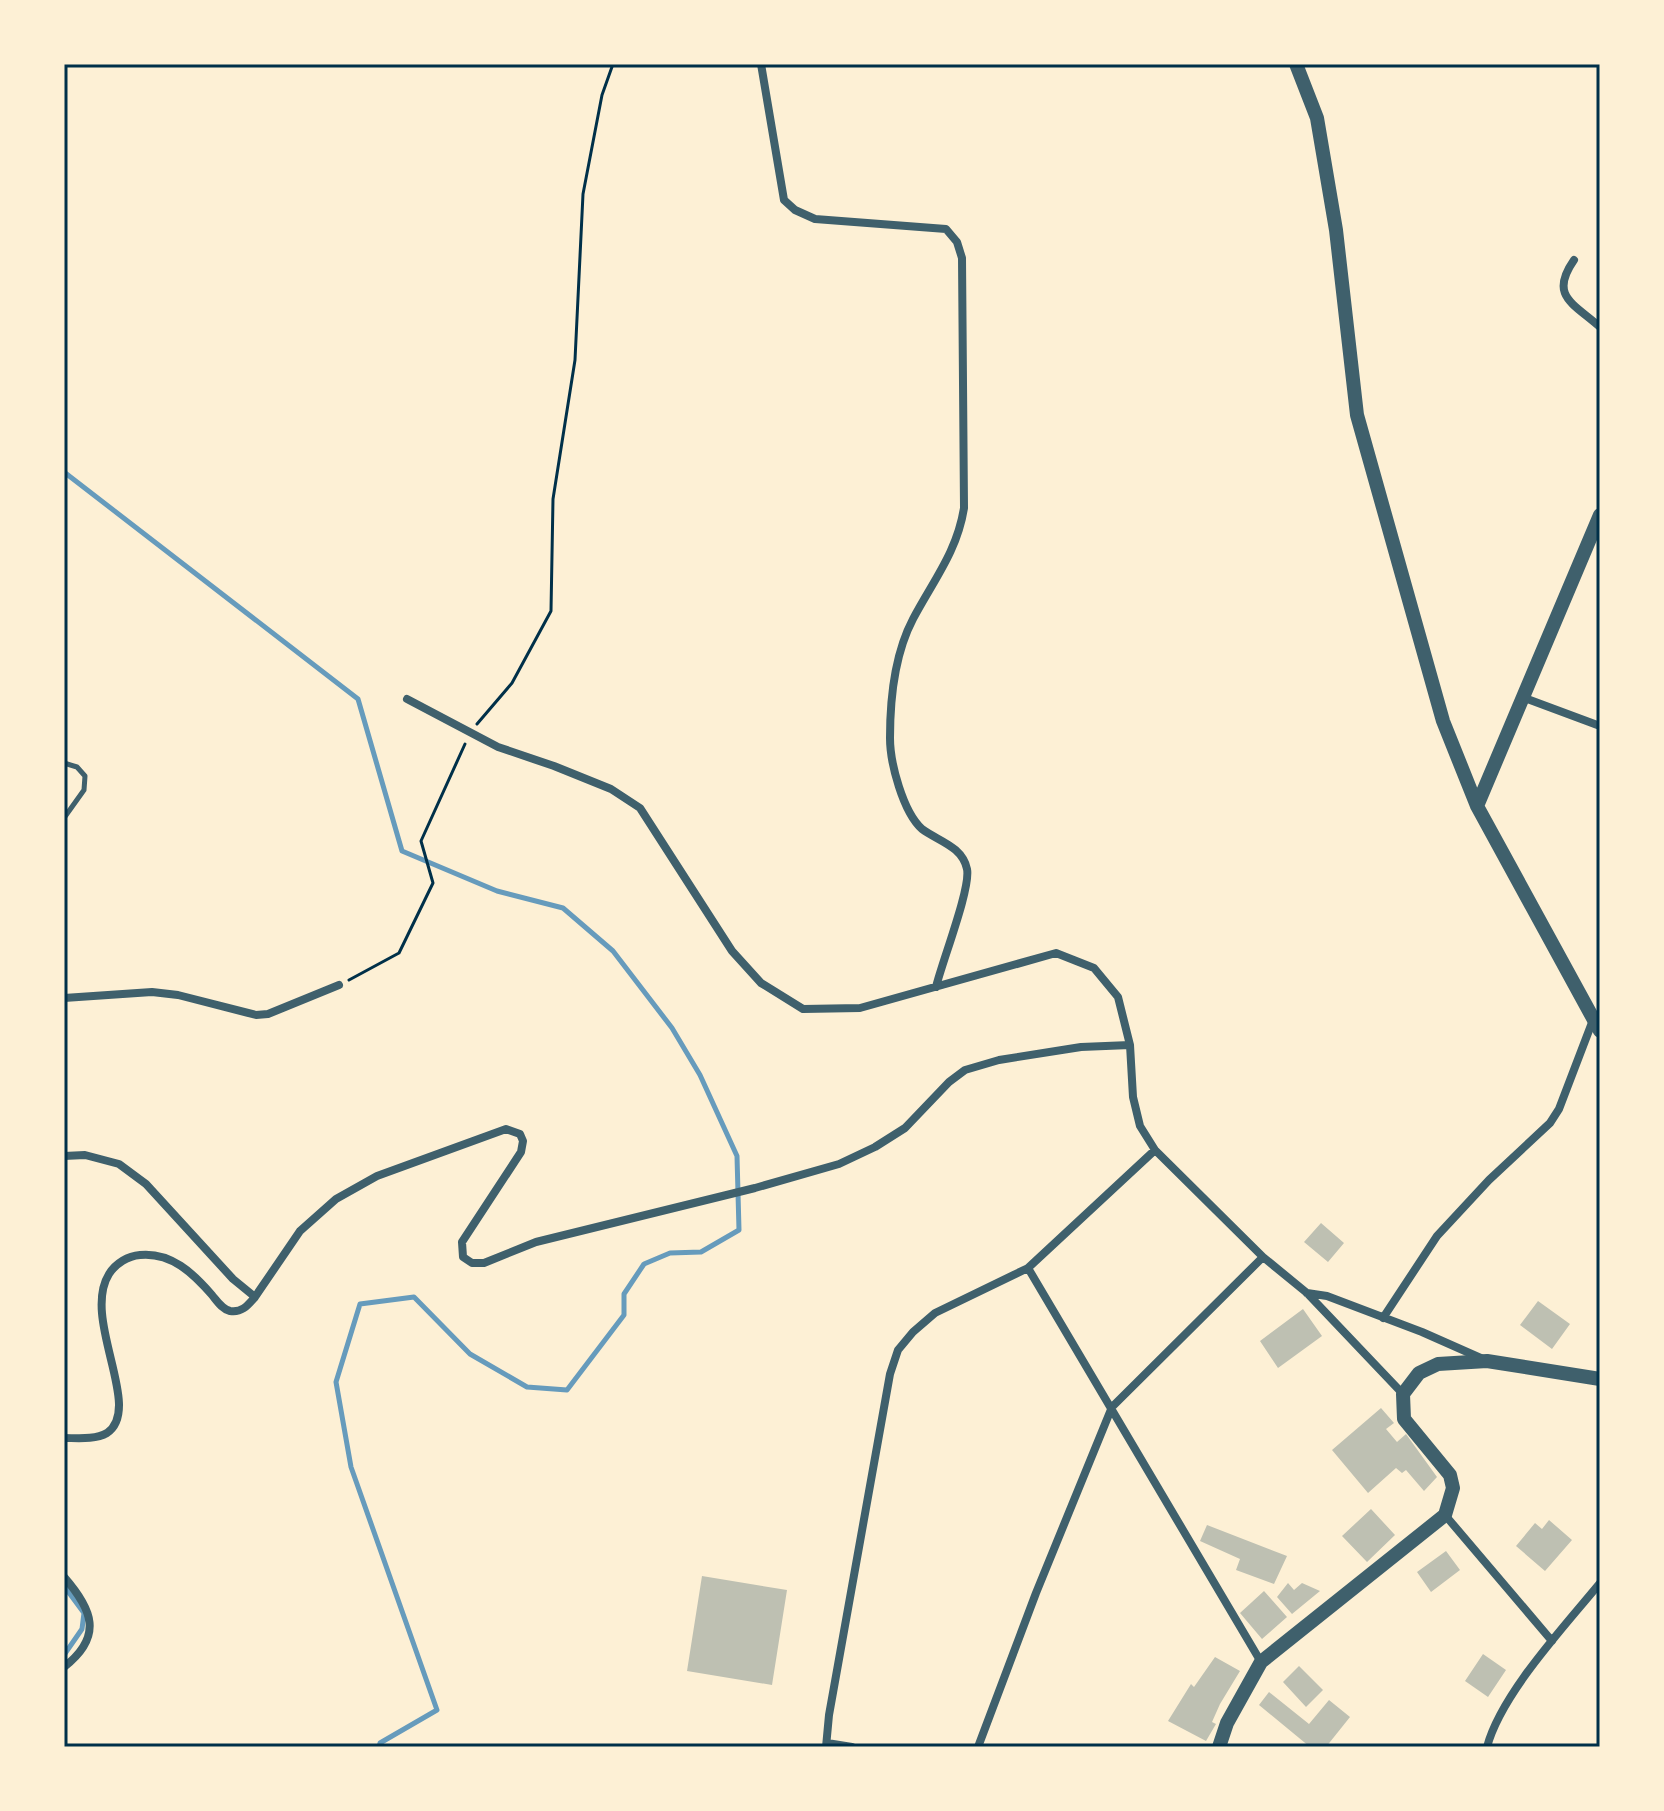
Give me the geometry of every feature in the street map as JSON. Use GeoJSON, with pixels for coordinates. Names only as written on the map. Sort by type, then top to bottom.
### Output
{"type":"FeatureCollection","features":[{"type":"Feature","properties":{"kind":"street"},"geometry":{"type":"LineString","coordinates":[[761,64],[784,200],[795,210],[815,219],[946,229],[957,242],[962,258],[964,508],[960,533],[951,554],[912,621],[900,653],[893,685],[890,742],[898,783],[909,810],[921,828],[953,847],[967,868],[966,892],[936,987]]}},
{"type":"Feature","properties":{"kind":"street"},"geometry":{"type":"LineString","coordinates":[[1296,64],[1317,118],[1336,230],[1357,415],[1415,631],[1443,721],[1477,806],[1597,1025],[1550,1123],[1489,1180],[1437,1236],[1383,1318]]}},
{"type":"Feature","properties":{"kind":"street"},"geometry":{"type":"LineString","coordinates":[[1574,260],[1561,281],[1563,290],[1600,327]]}},
{"type":"Feature","properties":{"kind":"street"},"geometry":{"type":"LineString","coordinates":[[1477,806],[1600,515]]}},
{"type":"Feature","properties":{"kind":"street"},"geometry":{"type":"LineString","coordinates":[[1522,697],[1600,726]]}},
{"type":"Feature","properties":{"kind":"street"},"geometry":{"type":"LineString","coordinates":[[407,699],[498,747],[611,789],[640,808],[732,951],[761,983],[803,1009],[860,1008],[1056,953],[1094,968],[1118,997],[1130,1045],[1133,1097],[1140,1126],[1155,1150],[1263,1257],[1307,1293],[1403,1394]]}},
{"type":"Feature","properties":{"kind":"street"},"geometry":{"type":"LineString","coordinates":[[64,998],[152,992],[178,995],[256,1015],[268,1014],[339,985]]}},
{"type":"Feature","properties":{"kind":"street"},"geometry":{"type":"LineString","coordinates":[[64,1438],[106,1433],[117,1421],[121,1410],[102,1331],[102,1307],[110,1273],[120,1262],[134,1256],[154,1254],[175,1262],[190,1271],[223,1308],[232,1312],[244,1309],[300,1231],[336,1199],[377,1176],[506,1129],[520,1134],[523,1141],[521,1152],[462,1242],[463,1257],[472,1263],[484,1263],[536,1242],[839,1164],[905,1128],[949,1082],[965,1070],[1013,1058],[1081,1047],[1130,1045]]}},
{"type":"Feature","properties":{"kind":"street"},"geometry":{"type":"LineString","coordinates":[[852,1747],[826,1745],[890,1374],[898,1350],[935,1313],[1028,1268],[1155,1150]]}},
{"type":"Feature","properties":{"kind":"street"},"geometry":{"type":"LineString","coordinates":[[64,1156],[85,1155],[119,1164],[137,1177],[233,1279],[255,1297]]}},
{"type":"Feature","properties":{"kind":"street"},"geometry":{"type":"LineString","coordinates":[[978,1747],[1036,1593],[1112,1407],[1263,1257]]}},
{"type":"Feature","properties":{"kind":"street"},"geometry":{"type":"LineString","coordinates":[[1028,1268],[1261,1662]]}},
{"type":"Feature","properties":{"kind":"street"},"geometry":{"type":"LineString","coordinates":[[1307,1293],[1327,1296],[1422,1332],[1487,1361]]}},
{"type":"Feature","properties":{"kind":"street"},"geometry":{"type":"LineString","coordinates":[[1219,1747],[1227,1723],[1261,1662],[1445,1515],[1453,1488],[1450,1475],[1404,1419],[1403,1394],[1419,1373],[1438,1364],[1487,1361],[1600,1379]]}},
{"type":"Feature","properties":{"kind":"street"},"geometry":{"type":"LineString","coordinates":[[1445,1515],[1552,1641]]}},
{"type":"Feature","properties":{"kind":"street"},"geometry":{"type":"LineString","coordinates":[[64,1577],[89,1611],[90,1624],[80,1652],[64,1667]]}},
{"type":"Feature","properties":{"kind":"street"},"geometry":{"type":"LineString","coordinates":[[1487,1747],[1500,1712],[1552,1641],[1600,1583]]}},
{"type":"Feature","properties":{"kind":"lane"},"geometry":{"type":"LineString","coordinates":[[64,763],[77,767],[85,776],[84,790],[64,818]]}},
{"type":"Feature","properties":{"kind":"path"},"geometry":{"type":"LineString","coordinates":[[339,985],[399,953],[433,883],[421,841],[469,733],[512,683],[551,611],[553,499],[575,360],[583,194],[602,95],[613,64]]}},
{"type":"Feature","properties":{"kind":"building"},"geometry":{"type":"Polygon","coordinates":[[[1321,1223],[1344,1243],[1328,1262],[1304,1242],[1321,1223]]]}},
{"type":"Feature","properties":{"kind":"building"},"geometry":{"type":"Polygon","coordinates":[[[1538,1301],[1570,1324],[1552,1349],[1520,1325],[1538,1301]]]}},
{"type":"Feature","properties":{"kind":"building"},"geometry":{"type":"Polygon","coordinates":[[[1303,1309],[1322,1336],[1278,1368],[1260,1341],[1303,1309]]]}},
{"type":"Feature","properties":{"kind":"building"},"geometry":{"type":"Polygon","coordinates":[[[1381,1408],[1394,1423],[1386,1429],[1397,1442],[1406,1434],[1437,1477],[1424,1491],[1406,1470],[1402,1473],[1396,1468],[1368,1493],[1332,1450],[1381,1408]]]}},
{"type":"Feature","properties":{"kind":"building"},"geometry":{"type":"Polygon","coordinates":[[[1371,1509],[1395,1535],[1367,1562],[1342,1536],[1371,1509]]]}},
{"type":"Feature","properties":{"kind":"building"},"geometry":{"type":"Polygon","coordinates":[[[1549,1520],[1572,1540],[1545,1571],[1516,1546],[1535,1523],[1542,1529],[1549,1520]]]}},
{"type":"Feature","properties":{"kind":"building"},"geometry":{"type":"Polygon","coordinates":[[[1207,1525],[1287,1556],[1274,1584],[1236,1570],[1240,1559],[1200,1541],[1207,1525]]]}},
{"type":"Feature","properties":{"kind":"building"},"geometry":{"type":"Polygon","coordinates":[[[1446,1551],[1460,1570],[1431,1592],[1417,1572],[1446,1551]]]}},
{"type":"Feature","properties":{"kind":"building"},"geometry":{"type":"Polygon","coordinates":[[[702,1576],[787,1590],[772,1685],[687,1671],[702,1576]]]}},
{"type":"Feature","properties":{"kind":"building"},"geometry":{"type":"Polygon","coordinates":[[[1288,1583],[1294,1590],[1302,1583],[1320,1591],[1292,1614],[1277,1597],[1288,1583]]]}},
{"type":"Feature","properties":{"kind":"building"},"geometry":{"type":"Polygon","coordinates":[[[1264,1591],[1287,1617],[1262,1639],[1240,1613],[1264,1591]]]}},
{"type":"Feature","properties":{"kind":"building"},"geometry":{"type":"Polygon","coordinates":[[[1483,1654],[1506,1670],[1488,1697],[1465,1681],[1483,1654]]]}},
{"type":"Feature","properties":{"kind":"building"},"geometry":{"type":"Polygon","coordinates":[[[1215,1657],[1240,1671],[1220,1704],[1212,1722],[1216,1724],[1206,1741],[1168,1721],[1191,1684],[1194,1687],[1215,1657]]]}},
{"type":"Feature","properties":{"kind":"building"},"geometry":{"type":"Polygon","coordinates":[[[1299,1666],[1323,1690],[1306,1707],[1283,1682],[1299,1666]]]}},
{"type":"Feature","properties":{"kind":"building"},"geometry":{"type":"Polygon","coordinates":[[[1269,1692],[1309,1724],[1329,1700],[1350,1717],[1326,1747],[1310,1747],[1259,1705],[1269,1692]]]}},
{"type":"Feature","properties":{"kind":"waterway"},"geometry":{"type":"LineString","coordinates":[[64,472],[358,699],[402,851],[497,891],[563,908],[613,951],[672,1028],[700,1075],[737,1156],[739,1230],[701,1252],[670,1253],[644,1264],[624,1294],[624,1315],[567,1390],[527,1387],[470,1354],[414,1297],[360,1304],[336,1382],[351,1467],[437,1710],[380,1743],[379,1747]]}},
{"type":"Feature","properties":{"kind":"waterway"},"geometry":{"type":"LineString","coordinates":[[64,1586],[84,1613],[82,1629],[64,1655]]}}]}
